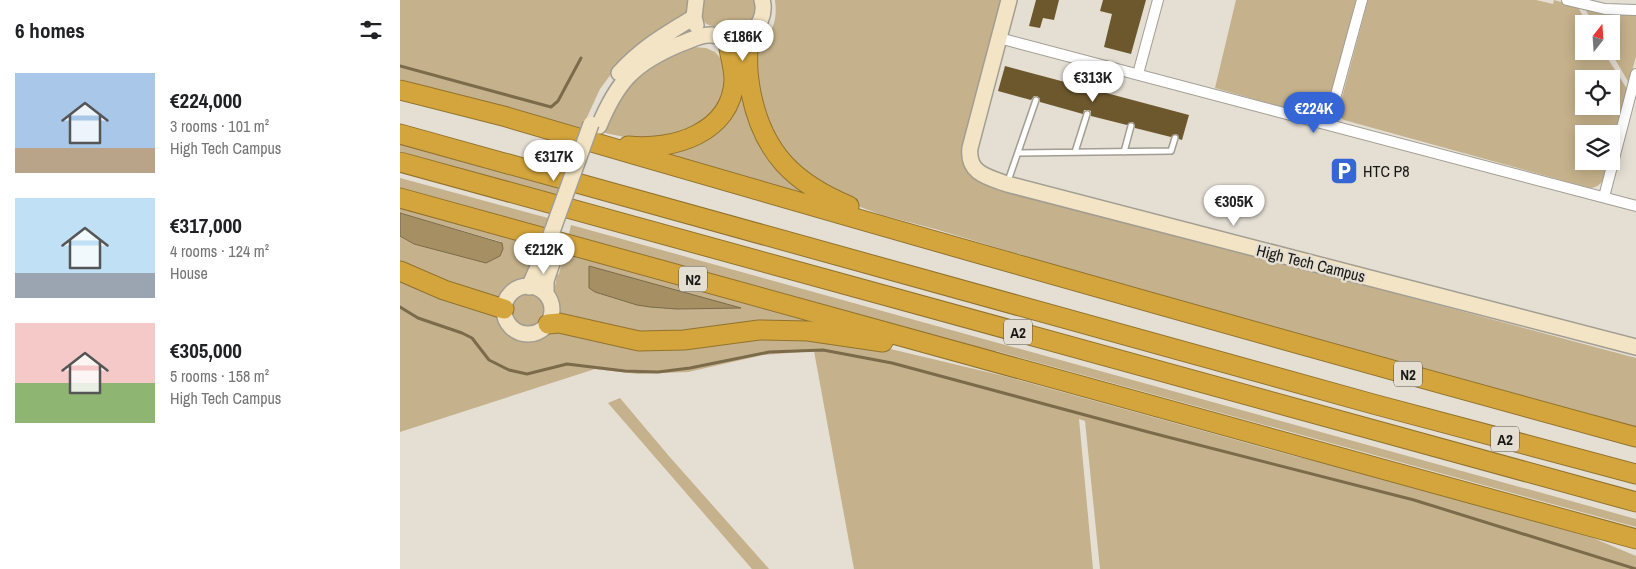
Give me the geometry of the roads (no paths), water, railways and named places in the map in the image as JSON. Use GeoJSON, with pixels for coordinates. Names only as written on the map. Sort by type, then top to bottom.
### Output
{"type":"FeatureCollection","features":[{"type":"Feature","properties":{"kind":"highway","name":"N2"},"geometry":{"type":"LineString","coordinates":[[749,39],[748,72],[757,118],[772,150],[786,166],[805,183],[823,195],[861,211],[930,233],[938,241]]}},
{"type":"Feature","properties":{"kind":"highway","name":"N2"},"geometry":{"type":"LineString","coordinates":[[400,90],[614,145],[638,148],[658,147],[678,143],[703,132],[725,108],[734,81],[729,49]]}},
{"type":"Feature","properties":{"kind":"highway","name":"N2"},"geometry":{"type":"LineString","coordinates":[[496,114],[1072,281],[1636,437]]}},
{"type":"Feature","properties":{"kind":"highway","name":"A2"},"geometry":{"type":"LineString","coordinates":[[400,134],[1354,398],[1636,474]]}},
{"type":"Feature","properties":{"kind":"highway","name":"A2"},"geometry":{"type":"LineString","coordinates":[[400,162],[1636,502]]}},
{"type":"Feature","properties":{"kind":"highway","name":"N2"},"geometry":{"type":"LineString","coordinates":[[400,198],[1636,539]]}},
{"type":"Feature","properties":{"kind":"highway"},"geometry":{"type":"LineString","coordinates":[[400,271],[444,290],[504,309]]}},
{"type":"Feature","properties":{"kind":"highway","name":"N2"},"geometry":{"type":"LineString","coordinates":[[548,324],[559,323],[639,341],[684,340],[759,330],[808,331],[883,342],[915,350],[986,359]]}},
{"type":"Feature","properties":{"kind":"street"},"geometry":{"type":"LineString","coordinates":[[696,0],[694,17],[696,26],[702,36],[713,45],[729,49],[743,47],[749,39],[763,13],[762,0]]}},
{"type":"Feature","properties":{"kind":"street"},"geometry":{"type":"LineString","coordinates":[[595,125],[627,76],[673,47],[711,34],[731,39],[758,38],[766,30],[773,13],[772,0]]}},
{"type":"Feature","properties":{"kind":"street","name":"High Tech Campus"},"geometry":{"type":"LineString","coordinates":[[1009,0],[969,154],[970,161],[982,175],[1007,184],[1636,347]]}},
{"type":"Feature","properties":{"kind":"street"},"geometry":{"type":"LineString","coordinates":[[1138,74],[1158,0]]}},
{"type":"Feature","properties":{"kind":"street"},"geometry":{"type":"LineString","coordinates":[[1328,124],[1362,0]]}},
{"type":"Feature","properties":{"kind":"street"},"geometry":{"type":"LineString","coordinates":[[1567,0],[1605,9],[1636,10]]}},
{"type":"Feature","properties":{"kind":"street"},"geometry":{"type":"LineString","coordinates":[[546,294],[550,252],[605,92],[631,60],[655,40],[694,17]]}},
{"type":"Feature","properties":{"kind":"street"},"geometry":{"type":"LineString","coordinates":[[999,38],[1636,206]]}},
{"type":"Feature","properties":{"kind":"street"},"geometry":{"type":"LineString","coordinates":[[1604,197],[1636,74]]}},
{"type":"Feature","properties":{"kind":"street"},"geometry":{"type":"LineString","coordinates":[[529,286],[550,252]]}},
{"type":"Feature","properties":{"kind":"street"},"geometry":{"type":"LineString","coordinates":[[529,286],[546,294],[552,306],[552,315],[548,324],[537,333],[523,334],[510,326],[504,309],[507,299],[514,291],[529,286]]}},
{"type":"Feature","properties":{"kind":"lane"},"geometry":{"type":"LineString","coordinates":[[1007,184],[1036,100]]}},
{"type":"Feature","properties":{"kind":"lane"},"geometry":{"type":"LineString","coordinates":[[1075,152],[1087,114]]}},
{"type":"Feature","properties":{"kind":"lane"},"geometry":{"type":"LineString","coordinates":[[1124,152],[1130,126]]}},
{"type":"Feature","properties":{"kind":"lane"},"geometry":{"type":"LineString","coordinates":[[1018,153],[1171,151],[1175,138]]}},
{"type":"Feature","properties":{"kind":"waterway"},"geometry":{"type":"LineString","coordinates":[[400,66],[551,107],[558,101],[581,58]]}},
{"type":"Feature","properties":{"kind":"waterway"},"geometry":{"type":"LineString","coordinates":[[400,307],[418,318],[472,338],[489,360],[509,370],[527,374],[567,364],[625,371],[658,372],[690,368],[769,352],[823,350],[892,363],[1152,433],[1414,500],[1636,569]]}},
{"type":"Feature","properties":{"kind":"place","name":"HTC P8"},"geometry":{"type":"Point","coordinates":[1344,171]}}]}
